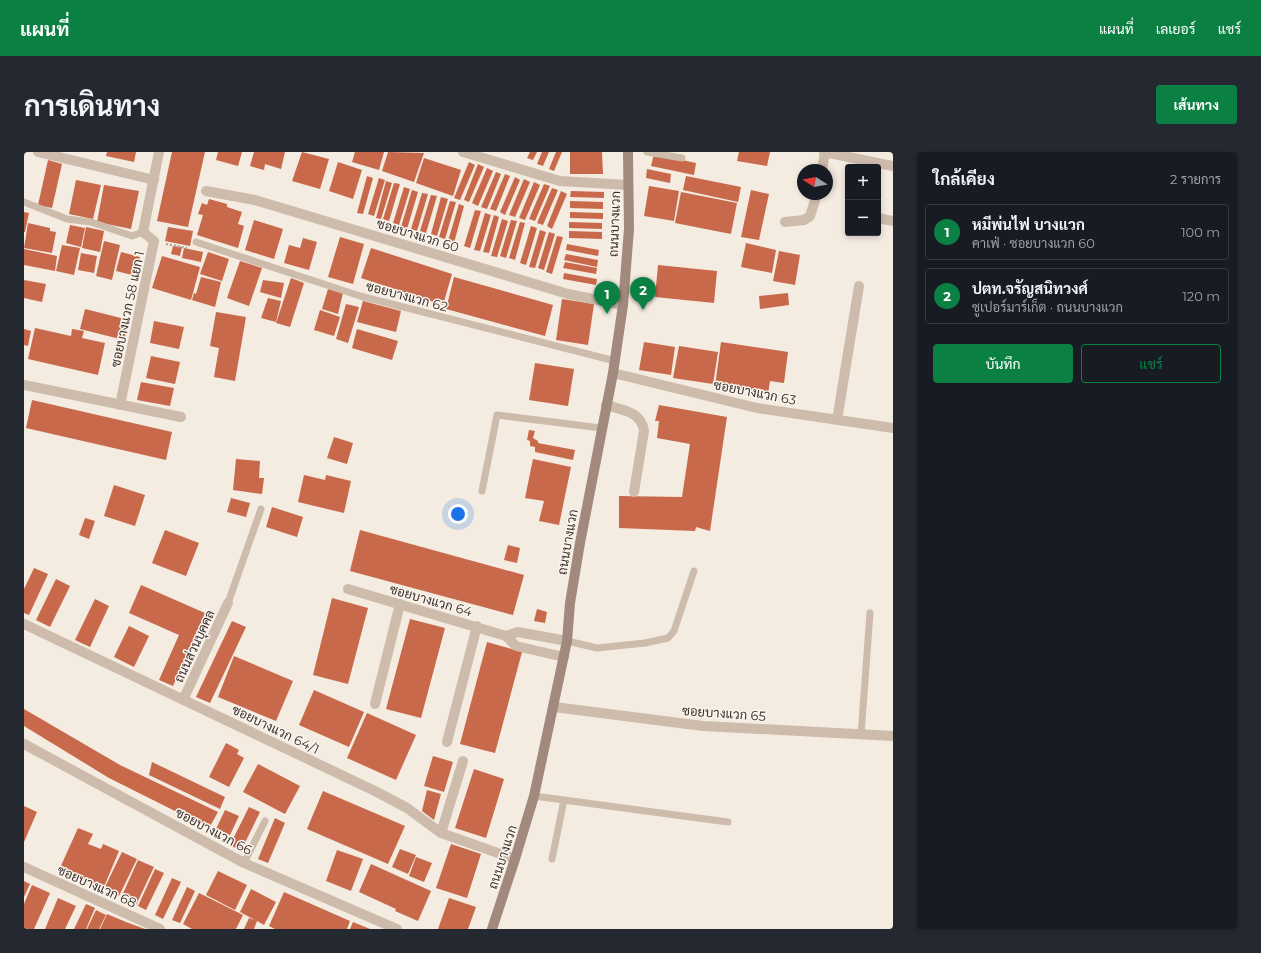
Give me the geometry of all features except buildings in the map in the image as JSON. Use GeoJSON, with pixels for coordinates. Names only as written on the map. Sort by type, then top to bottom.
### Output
{"type":"FeatureCollection","features":[{"type":"Feature","properties":{"kind":"main road","name":"ถนนบางแวก"},"geometry":{"type":"LineString","coordinates":[[492,929],[516,860],[534,796],[567,641],[570,603],[601,428],[613,373],[623,304],[629,229],[628,152]]}},
{"type":"Feature","properties":{"kind":"street"},"geometry":{"type":"LineString","coordinates":[[38,152],[154,180]]}},
{"type":"Feature","properties":{"kind":"street"},"geometry":{"type":"LineString","coordinates":[[143,232],[159,152]]}},
{"type":"Feature","properties":{"kind":"street"},"geometry":{"type":"LineString","coordinates":[[463,152],[560,181],[628,185]]}},
{"type":"Feature","properties":{"kind":"street"},"geometry":{"type":"LineString","coordinates":[[823,164],[825,152],[893,166]]}},
{"type":"Feature","properties":{"kind":"street","name":"ซอยบางแวก 60"},"geometry":{"type":"LineString","coordinates":[[206,191],[255,200],[568,294],[623,304]]}},
{"type":"Feature","properties":{"kind":"street"},"geometry":{"type":"LineString","coordinates":[[786,222],[804,220],[810,216],[815,200]]}},
{"type":"Feature","properties":{"kind":"street"},"geometry":{"type":"LineString","coordinates":[[881,219],[893,221]]}},
{"type":"Feature","properties":{"kind":"street","name":"ซอยบางแวก 58 แยก 1"},"geometry":{"type":"LineString","coordinates":[[120,405],[154,241],[143,232]]}},
{"type":"Feature","properties":{"kind":"street"},"geometry":{"type":"LineString","coordinates":[[837,420],[859,286]]}},
{"type":"Feature","properties":{"kind":"street","name":"ซอยบางแวก 63"},"geometry":{"type":"LineString","coordinates":[[613,373],[757,408],[893,428]]}},
{"type":"Feature","properties":{"kind":"street"},"geometry":{"type":"LineString","coordinates":[[24,385],[181,417]]}},
{"type":"Feature","properties":{"kind":"street"},"geometry":{"type":"LineString","coordinates":[[606,405],[636,415],[643,423],[644,431],[634,492]]}},
{"type":"Feature","properties":{"kind":"street","name":"ซอยบางแวก 64"},"geometry":{"type":"LineString","coordinates":[[348,589],[477,626],[506,636],[516,646],[564,657]]}},
{"type":"Feature","properties":{"kind":"street","name":"ถนนส่วนบุคคล"},"geometry":{"type":"LineString","coordinates":[[184,700],[228,603]]}},
{"type":"Feature","properties":{"kind":"street"},"geometry":{"type":"LineString","coordinates":[[375,704],[400,604]]}},
{"type":"Feature","properties":{"kind":"street","name":"ซอยบางแวก 64/1"},"geometry":{"type":"LineString","coordinates":[[24,624],[382,794],[407,808],[441,833],[516,860]]}},
{"type":"Feature","properties":{"kind":"street"},"geometry":{"type":"LineString","coordinates":[[447,742],[477,626]]}},
{"type":"Feature","properties":{"kind":"street","name":"ซอยบางแวก 64"},"geometry":{"type":"LineString","coordinates":[[506,636],[518,632],[567,641]]}},
{"type":"Feature","properties":{"kind":"street","name":"ซอยบางแวก 65"},"geometry":{"type":"LineString","coordinates":[[554,707],[703,726],[893,736]]}},
{"type":"Feature","properties":{"kind":"street","name":"ซอยบางแวก 66"},"geometry":{"type":"LineString","coordinates":[[24,744],[244,863],[397,929]]}},
{"type":"Feature","properties":{"kind":"street"},"geometry":{"type":"LineString","coordinates":[[441,833],[463,761]]}},
{"type":"Feature","properties":{"kind":"street","name":"ซอยบางแวก 68"},"geometry":{"type":"LineString","coordinates":[[24,868],[160,929]]}},
{"type":"Feature","properties":{"kind":"lane"},"geometry":{"type":"LineString","coordinates":[[647,152],[682,158]]}},
{"type":"Feature","properties":{"kind":"lane"},"geometry":{"type":"LineString","coordinates":[[24,202],[67,219],[91,222],[132,236],[143,232]]}},
{"type":"Feature","properties":{"kind":"lane","name":"ซอยบางแวก 62"},"geometry":{"type":"LineString","coordinates":[[196,242],[360,296],[615,361]]}},
{"type":"Feature","properties":{"kind":"lane"},"geometry":{"type":"LineString","coordinates":[[482,491],[497,415],[601,428]]}},
{"type":"Feature","properties":{"kind":"lane"},"geometry":{"type":"LineString","coordinates":[[228,603],[260,509]]}},
{"type":"Feature","properties":{"kind":"lane"},"geometry":{"type":"LineString","coordinates":[[567,641],[597,648],[645,644],[668,638],[674,631],[694,571]]}},
{"type":"Feature","properties":{"kind":"lane"},"geometry":{"type":"LineString","coordinates":[[861,735],[870,613]]}},
{"type":"Feature","properties":{"kind":"lane"},"geometry":{"type":"LineString","coordinates":[[534,796],[728,822]]}},
{"type":"Feature","properties":{"kind":"lane"},"geometry":{"type":"LineString","coordinates":[[552,859],[564,800]]}},
{"type":"Feature","properties":{"kind":"lane"},"geometry":{"type":"LineString","coordinates":[[244,863],[265,820]]}},
{"type":"Feature","properties":{"kind":"path"},"geometry":{"type":"LineString","coordinates":[[154,241],[195,249],[196,242]]}},
{"type":"Feature","properties":{"kind":"place","name":"ปตท.จรัญสนิทวงศ์"},"geometry":{"type":"Point","coordinates":[643,310]}},
{"type":"Feature","properties":{"kind":"place","name":"หมีพ่นไฟ บางแวก"},"geometry":{"type":"Point","coordinates":[607,314]}}]}
